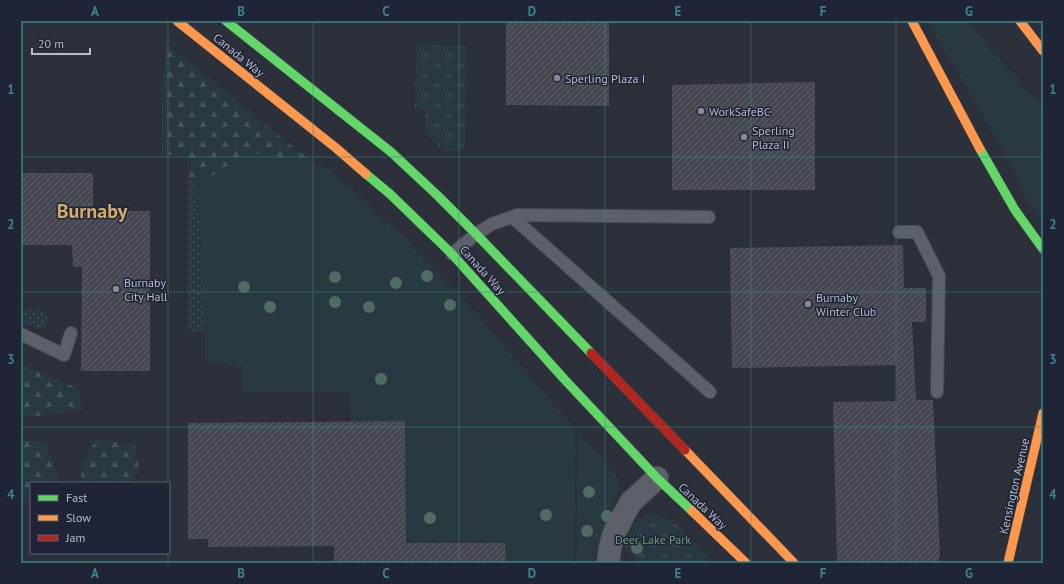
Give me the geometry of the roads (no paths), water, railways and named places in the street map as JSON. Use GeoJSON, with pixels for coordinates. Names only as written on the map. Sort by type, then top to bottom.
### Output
{"type":"FeatureCollection","features":[{"type":"Feature","properties":{"kind":"main road","name":"Canada Way"},"geometry":{"type":"LineString","coordinates":[[177,21],[317,133],[390,194],[452,254],[570,386],[657,478],[746,563]]}},
{"type":"Feature","properties":{"kind":"main road","name":"Canada Way"},"geometry":{"type":"LineString","coordinates":[[226,21],[391,152],[437,195],[794,563]]}},
{"type":"Feature","properties":{"kind":"main road"},"geometry":{"type":"LineString","coordinates":[[912,21],[977,144],[1015,210],[1043,249]]}},
{"type":"Feature","properties":{"kind":"main road"},"geometry":{"type":"LineString","coordinates":[[1020,21],[1043,51]]}},
{"type":"Feature","properties":{"kind":"main road","name":"Kensington Avenue"},"geometry":{"type":"LineString","coordinates":[[1008,563],[1043,413]]}},
{"type":"Feature","properties":{"kind":"street"},"geometry":{"type":"LineString","coordinates":[[608,563],[613,536],[631,502],[657,478]]}},
{"type":"Feature","properties":{"kind":"lane"},"geometry":{"type":"LineString","coordinates":[[452,254],[476,234],[492,224],[517,215],[709,217]]}},
{"type":"Feature","properties":{"kind":"lane"},"geometry":{"type":"LineString","coordinates":[[512,217],[710,392]]}},
{"type":"Feature","properties":{"kind":"lane"},"geometry":{"type":"LineString","coordinates":[[898,232],[917,232],[939,276],[937,392]]}},
{"type":"Feature","properties":{"kind":"lane"},"geometry":{"type":"LineString","coordinates":[[21,334],[64,355],[71,333]]}},
{"type":"Feature","properties":{"kind":"place","name":"Sperling Plaza I"},"geometry":{"type":"Point","coordinates":[557,78]}},
{"type":"Feature","properties":{"kind":"place","name":"WorkSafeBC"},"geometry":{"type":"Point","coordinates":[701,111]}},
{"type":"Feature","properties":{"kind":"place","name":"Sperling Plaza II"},"geometry":{"type":"Point","coordinates":[744,137]}},
{"type":"Feature","properties":{"kind":"place","name":"Burnaby City Hall"},"geometry":{"type":"Point","coordinates":[116,289]}},
{"type":"Feature","properties":{"kind":"place","name":"Burnaby Winter Club"},"geometry":{"type":"Point","coordinates":[808,304]}},
{"type":"Feature","properties":{"kind":"district","name":"Burnaby"},"geometry":{"type":"Point","coordinates":[92,211]}},
{"type":"Feature","properties":{"kind":"park label","name":"Deer Lake Park"},"geometry":{"type":"Point","coordinates":[653,539]}}]}
